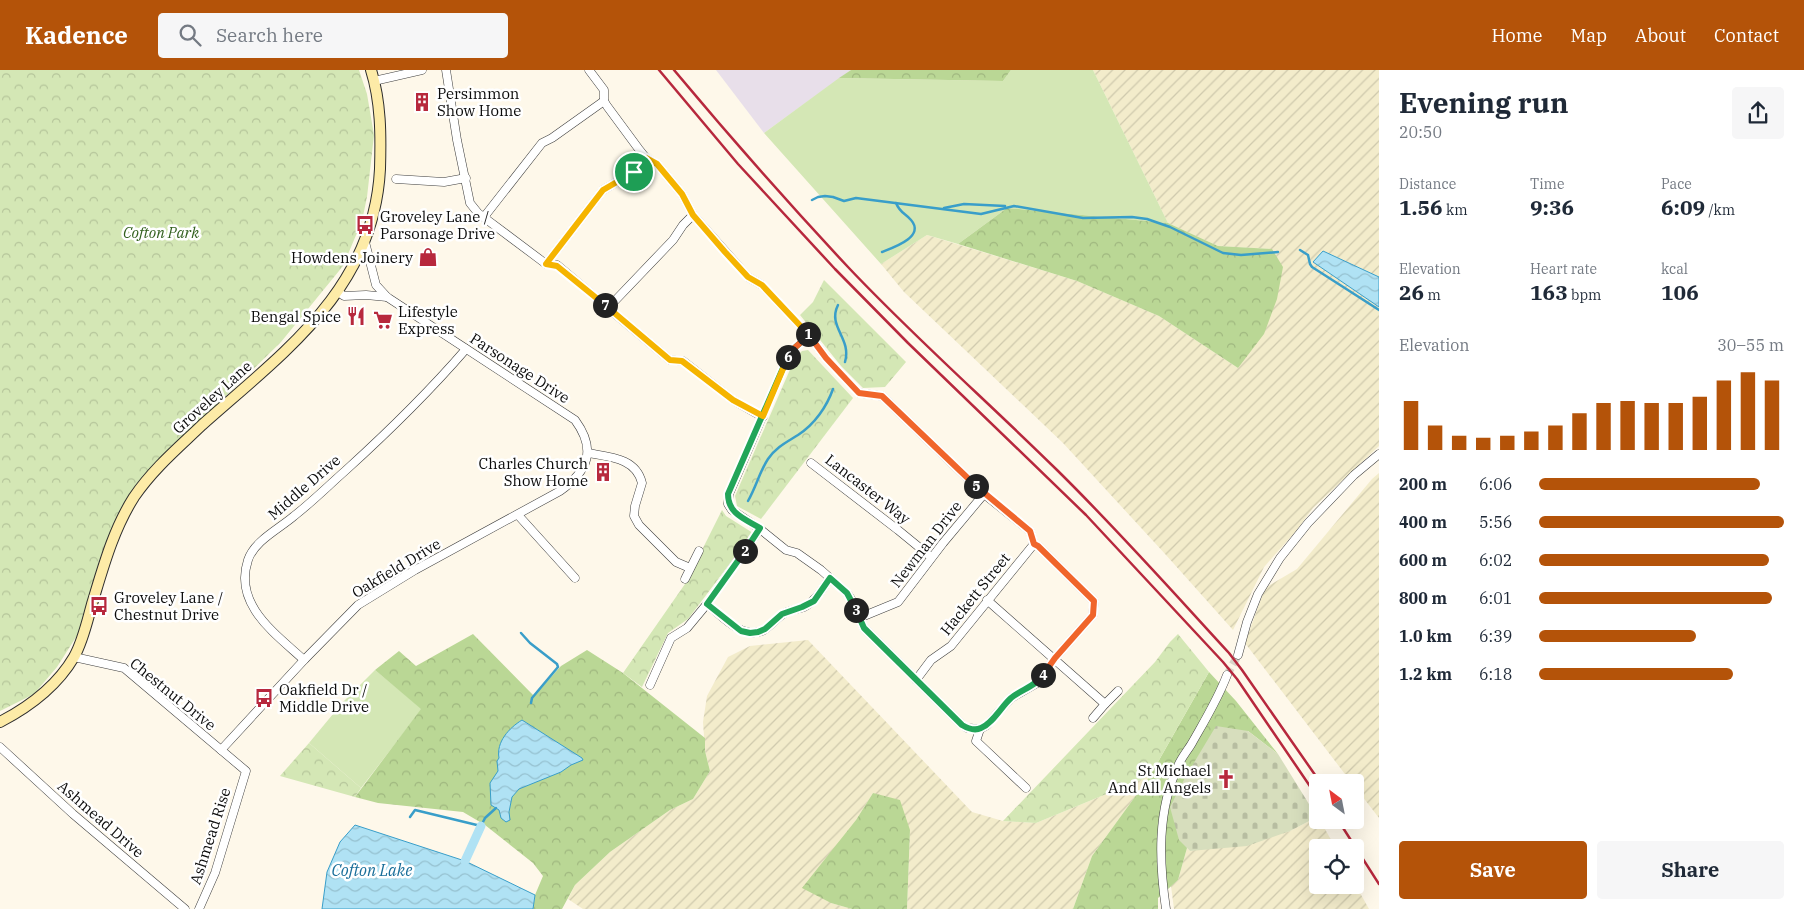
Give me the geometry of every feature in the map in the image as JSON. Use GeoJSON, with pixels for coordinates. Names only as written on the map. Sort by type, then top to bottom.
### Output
{"type":"FeatureCollection","features":[{"type":"Feature","properties":{"kind":"main road","name":"Groveley Lane"},"geometry":{"type":"LineString","coordinates":[[0,722],[18,712],[48,689],[74,657],[112,540],[126,512],[153,472],[288,349],[316,320],[338,292],[354,266],[365,242],[379,183],[381,135],[378,104],[371,70]]}},
{"type":"Feature","properties":{"kind":"street"},"geometry":{"type":"LineString","coordinates":[[374,81],[422,70]]}},
{"type":"Feature","properties":{"kind":"street"},"geometry":{"type":"LineString","coordinates":[[446,70],[457,140],[470,203],[484,217],[546,264],[557,266],[670,360],[682,361],[733,400],[763,416]]}},
{"type":"Feature","properties":{"kind":"street"},"geometry":{"type":"LineString","coordinates":[[589,70],[604,90],[604,100],[646,158],[657,164],[682,194],[693,215],[748,277],[762,285],[809,335],[826,358],[859,393],[882,396],[984,494],[1030,531],[1034,544],[1094,601],[1093,615],[1055,658],[1037,683],[1011,698],[980,729],[976,741],[1026,788]]}},
{"type":"Feature","properties":{"kind":"street"},"geometry":{"type":"LineString","coordinates":[[484,217],[542,143],[552,138],[604,100]]}},
{"type":"Feature","properties":{"kind":"street"},"geometry":{"type":"LineString","coordinates":[[546,264],[603,190],[634,172],[646,158]]}},
{"type":"Feature","properties":{"kind":"street"},"geometry":{"type":"LineString","coordinates":[[396,179],[444,182],[466,178]]}},
{"type":"Feature","properties":{"kind":"street"},"geometry":{"type":"LineString","coordinates":[[608,308],[673,240],[693,215]]}},
{"type":"Feature","properties":{"kind":"street","name":"Parsonage Drive"},"geometry":{"type":"LineString","coordinates":[[365,242],[372,276],[376,285],[387,297],[575,420],[584,432],[588,453]]}},
{"type":"Feature","properties":{"kind":"street","name":"Parsonage Drive"},"geometry":{"type":"LineString","coordinates":[[366,295],[372,276]]}},
{"type":"Feature","properties":{"kind":"street","name":"Parsonage Drive"},"geometry":{"type":"LineString","coordinates":[[338,292],[344,296],[366,295],[387,297]]}},
{"type":"Feature","properties":{"kind":"street"},"geometry":{"type":"LineString","coordinates":[[809,335],[790,352],[728,494],[728,504],[732,510],[760,528],[786,550],[798,553],[830,578],[851,599],[864,628],[962,725],[967,728],[980,729]]}},
{"type":"Feature","properties":{"kind":"street","name":"Middle Drive"},"geometry":{"type":"LineString","coordinates":[[304,660],[261,620],[252,607],[247,591],[246,575],[248,560],[259,543],[296,515],[392,428],[433,387],[466,349]]}},
{"type":"Feature","properties":{"kind":"street"},"geometry":{"type":"LineString","coordinates":[[588,453],[625,460],[636,469],[642,483],[635,506],[634,516],[636,520],[676,562],[690,568]]}},
{"type":"Feature","properties":{"kind":"street","name":"Oakfield Drive"},"geometry":{"type":"LineString","coordinates":[[221,750],[358,605],[415,570],[560,491],[575,481],[584,466],[588,453]]}},
{"type":"Feature","properties":{"kind":"street"},"geometry":{"type":"LineString","coordinates":[[1238,655],[1247,622],[1258,594],[1280,558],[1308,523],[1354,475],[1379,454]]}},
{"type":"Feature","properties":{"kind":"street","name":"Lancaster Way"},"geometry":{"type":"LineString","coordinates":[[811,463],[932,557]]}},
{"type":"Feature","properties":{"kind":"street","name":"Newman Drive"},"geometry":{"type":"LineString","coordinates":[[859,618],[898,602],[984,494]]}},
{"type":"Feature","properties":{"kind":"street"},"geometry":{"type":"LineString","coordinates":[[518,515],[575,578]]}},
{"type":"Feature","properties":{"kind":"street"},"geometry":{"type":"LineString","coordinates":[[650,685],[671,638],[687,628],[707,604],[760,528]]}},
{"type":"Feature","properties":{"kind":"street","name":"Hackett Street"},"geometry":{"type":"LineString","coordinates":[[916,680],[931,660],[951,646],[1034,544]]}},
{"type":"Feature","properties":{"kind":"street"},"geometry":{"type":"LineString","coordinates":[[685,579],[699,551]]}},
{"type":"Feature","properties":{"kind":"street"},"geometry":{"type":"LineString","coordinates":[[707,604],[741,631],[758,632],[765,629],[782,614],[814,601],[830,578]]}},
{"type":"Feature","properties":{"kind":"street"},"geometry":{"type":"LineString","coordinates":[[987,600],[1105,704]]}},
{"type":"Feature","properties":{"kind":"street","name":"Chestnut Drive"},"geometry":{"type":"LineString","coordinates":[[74,657],[124,668],[246,771]]}},
{"type":"Feature","properties":{"kind":"street"},"geometry":{"type":"LineString","coordinates":[[1166,909],[1162,881],[1161,837],[1163,810],[1178,765],[1218,700],[1227,675]]}},
{"type":"Feature","properties":{"kind":"street"},"geometry":{"type":"LineString","coordinates":[[1093,718],[1118,692]]}},
{"type":"Feature","properties":{"kind":"street","name":"Ashmead Drive"},"geometry":{"type":"LineString","coordinates":[[0,747],[73,814],[185,909]]}},
{"type":"Feature","properties":{"kind":"street","name":"Ashmead Rise"},"geometry":{"type":"LineString","coordinates":[[199,909],[215,873],[246,771]]}},
{"type":"Feature","properties":{"kind":"shaded area"},"geometry":{"type":"Polygon","coordinates":[[[716,70],[851,70],[764,133],[716,70]]]}},
{"type":"Feature","properties":{"kind":"shaded area"},"geometry":{"type":"Polygon","coordinates":[[[1093,70],[1379,70],[1379,277],[1323,251],[1313,262],[1379,307],[1379,446],[1313,508],[1296,531],[1264,567],[1233,630],[1063,443],[904,292],[881,264],[927,235],[1077,281],[1159,316],[1238,368],[1271,249],[1218,246],[1168,223],[1093,70]]]}},
{"type":"Feature","properties":{"kind":"shaded area"},"geometry":{"type":"Polygon","coordinates":[[[1379,473],[1379,818],[1364,799],[1364,774],[1345,774],[1245,643],[1265,588],[1297,569],[1379,473]]]}},
{"type":"Feature","properties":{"kind":"shaded area"},"geometry":{"type":"Polygon","coordinates":[[[808,640],[972,812],[1003,821],[1036,823],[1150,776],[1092,856],[1073,909],[907,909],[910,830],[873,793],[856,820],[831,903],[852,909],[583,909],[568,899],[575,885],[610,852],[670,810],[693,799],[710,771],[705,751],[703,722],[707,696],[728,657],[750,646],[808,640]]]}},
{"type":"Feature","properties":{"kind":"shaded area"},"geometry":{"type":"Polygon","coordinates":[[[1309,821],[1309,829],[1325,829],[1331,839],[1309,839],[1309,894],[1361,894],[1369,909],[1174,909],[1171,886],[1178,880],[1187,848],[1190,851],[1290,831],[1309,821]]]}},
{"type":"Feature","properties":{"kind":"green space","name":"Cofton Park"},"geometry":{"type":"Polygon","coordinates":[[[0,70],[359,70],[367,94],[374,135],[367,197],[362,221],[343,266],[281,342],[138,482],[123,505],[101,555],[78,634],[57,667],[34,694],[0,711],[0,70]]]}},
{"type":"Feature","properties":{"kind":"green space"},"geometry":{"type":"Polygon","coordinates":[[[851,70],[1011,70],[1003,81],[839,78],[851,70]]]}},
{"type":"Feature","properties":{"kind":"green space"},"geometry":{"type":"Polygon","coordinates":[[[1011,70],[1093,70],[1168,223],[1007,208],[958,244],[927,235],[881,264],[764,133],[839,78],[1003,81],[1011,70]]]}},
{"type":"Feature","properties":{"kind":"green space"},"geometry":{"type":"Polygon","coordinates":[[[1007,208],[1168,223],[1218,246],[1272,249],[1283,267],[1277,299],[1264,334],[1238,368],[1159,316],[1077,281],[958,244],[1007,208]]]}},
{"type":"Feature","properties":{"kind":"green space"},"geometry":{"type":"Polygon","coordinates":[[[824,280],[906,362],[885,387],[863,388],[841,366],[800,315],[813,302],[824,280]]]}},
{"type":"Feature","properties":{"kind":"green space"},"geometry":{"type":"Polygon","coordinates":[[[808,350],[853,398],[761,519],[737,506],[735,496],[795,358],[802,351],[808,350]]]}},
{"type":"Feature","properties":{"kind":"green space"},"geometry":{"type":"Polygon","coordinates":[[[722,510],[726,516],[753,533],[688,619],[668,633],[642,687],[623,673],[685,584],[722,510]]]}},
{"type":"Feature","properties":{"kind":"green space"},"geometry":{"type":"Polygon","coordinates":[[[473,634],[534,696],[561,666],[587,650],[623,673],[705,738],[705,751],[710,771],[693,799],[670,810],[610,852],[575,885],[562,909],[533,909],[535,895],[543,876],[533,863],[485,825],[463,812],[378,803],[355,797],[421,709],[375,670],[399,651],[416,666],[473,634]]]}},
{"type":"Feature","properties":{"kind":"green space"},"geometry":{"type":"Polygon","coordinates":[[[1178,634],[1209,672],[1150,776],[1036,823],[1003,821],[1155,662],[1178,634]]]}},
{"type":"Feature","properties":{"kind":"green space"},"geometry":{"type":"Polygon","coordinates":[[[375,670],[422,709],[361,788],[309,743],[343,702],[375,670]]]}},
{"type":"Feature","properties":{"kind":"green space"},"geometry":{"type":"Polygon","coordinates":[[[1209,672],[1236,701],[1278,754],[1248,731],[1185,834],[1187,848],[1178,880],[1158,898],[1158,909],[1073,909],[1092,856],[1150,776],[1209,672]]]}},
{"type":"Feature","properties":{"kind":"green space"},"geometry":{"type":"Polygon","coordinates":[[[1216,726],[1248,731],[1278,754],[1309,804],[1309,821],[1290,831],[1247,846],[1190,851],[1179,840],[1170,807],[1216,726]]]}},
{"type":"Feature","properties":{"kind":"green space"},"geometry":{"type":"Polygon","coordinates":[[[309,743],[361,788],[355,797],[280,776],[309,743]]]}},
{"type":"Feature","properties":{"kind":"green space"},"geometry":{"type":"Polygon","coordinates":[[[873,793],[900,800],[910,830],[907,909],[852,909],[831,903],[802,888],[856,820],[873,793]]]}},
{"type":"Feature","properties":{"kind":"water"},"geometry":{"type":"Polygon","coordinates":[[[1323,251],[1379,277],[1379,307],[1313,262],[1323,251]]]}},
{"type":"Feature","properties":{"kind":"water"},"geometry":{"type":"Polygon","coordinates":[[[522,720],[583,760],[561,772],[519,789],[512,797],[509,812],[510,820],[506,822],[501,818],[499,810],[491,805],[490,783],[498,771],[499,746],[504,736],[522,720]]]}},
{"type":"Feature","properties":{"kind":"water","name":"Cofton Lake"},"geometry":{"type":"Polygon","coordinates":[[[355,825],[465,861],[535,895],[533,909],[322,909],[327,872],[340,842],[355,825]]]}},
{"type":"Feature","properties":{"kind":"waterway"},"geometry":{"type":"LineString","coordinates":[[812,200],[825,196],[844,201],[856,198],[981,214],[1014,206],[1083,218],[1132,217],[1147,219],[1170,227],[1223,253],[1241,255],[1278,252]]}},
{"type":"Feature","properties":{"kind":"waterway"},"geometry":{"type":"LineString","coordinates":[[882,252],[900,245],[911,237],[914,232],[911,220],[901,211],[896,203]]}},
{"type":"Feature","properties":{"kind":"waterway"},"geometry":{"type":"LineString","coordinates":[[944,208],[964,204],[1005,206]]}},
{"type":"Feature","properties":{"kind":"waterway"},"geometry":{"type":"LineString","coordinates":[[1300,250],[1308,255],[1312,267],[1379,310]]}},
{"type":"Feature","properties":{"kind":"waterway"},"geometry":{"type":"LineString","coordinates":[[838,305],[835,320],[845,346],[845,362]]}},
{"type":"Feature","properties":{"kind":"waterway"},"geometry":{"type":"LineString","coordinates":[[748,501],[771,455],[782,445],[804,431],[815,420],[824,408],[833,389]]}},
{"type":"Feature","properties":{"kind":"waterway"},"geometry":{"type":"LineString","coordinates":[[521,633],[530,643],[557,664],[558,667],[532,698],[531,703]]}},
{"type":"Feature","properties":{"kind":"waterway"},"geometry":{"type":"LineString","coordinates":[[410,817],[415,810],[481,826],[485,818],[496,808]]}},
{"type":"Feature","properties":{"kind":"waterway"},"geometry":{"type":"LineString","coordinates":[[465,861],[481,826]]}},
{"type":"Feature","properties":{"kind":"tunnel"},"geometry":{"type":"LineString","coordinates":[[1227,675],[1238,655]]}},
{"type":"Feature","properties":{"kind":"railway"},"geometry":{"type":"LineString","coordinates":[[659,70],[738,164],[835,269],[908,343],[1086,515],[1223,662],[1237,679],[1309,785]]}},
{"type":"Feature","properties":{"kind":"railway"},"geometry":{"type":"LineString","coordinates":[[674,70],[759,170],[848,267],[899,319],[1079,492],[1229,653],[1314,774]]}},
{"type":"Feature","properties":{"kind":"railway"},"geometry":{"type":"LineString","coordinates":[[1344,829],[1379,884]]}},
{"type":"Feature","properties":{"kind":"place","name":"Persimmon Show Home"},"geometry":{"type":"Point","coordinates":[422,102]}},
{"type":"Feature","properties":{"kind":"place","name":"Groveley Lane / Parsonage Drive"},"geometry":{"type":"Point","coordinates":[365,225]}},
{"type":"Feature","properties":{"kind":"place","name":"Howdens Joinery"},"geometry":{"type":"Point","coordinates":[428,257]}},
{"type":"Feature","properties":{"kind":"place","name":"Bengal Spice"},"geometry":{"type":"Point","coordinates":[356,316]}},
{"type":"Feature","properties":{"kind":"place","name":"Lifestyle Express"},"geometry":{"type":"Point","coordinates":[383,320]}},
{"type":"Feature","properties":{"kind":"place","name":"Charles Church Show Home"},"geometry":{"type":"Point","coordinates":[603,472]}},
{"type":"Feature","properties":{"kind":"place","name":"Groveley Lane / Chestnut Drive"},"geometry":{"type":"Point","coordinates":[99,606]}},
{"type":"Feature","properties":{"kind":"place","name":"Oakfield Dr / Middle Drive"},"geometry":{"type":"Point","coordinates":[264,698]}},
{"type":"Feature","properties":{"kind":"place","name":"St Michael And All Angels"},"geometry":{"type":"Point","coordinates":[1226,779]}},
{"type":"Feature","properties":{"kind":"route"},"geometry":{"type":"LineString","coordinates":[[634,172],[603,190],[546,264],[557,266],[670,360],[682,361],[733,400],[763,416],[790,352],[802,342],[809,335],[826,358],[859,393],[882,396],[984,494],[1030,531],[1034,544],[1094,601],[1093,615],[1055,658],[1037,683],[1011,698],[980,729],[967,728],[962,725],[864,628],[847,593],[830,578],[814,601],[782,614],[765,629],[758,632],[741,631],[707,604],[760,528],[732,510],[728,504],[728,494],[763,416],[790,352],[809,335],[762,285],[748,277],[725,252],[693,215],[682,194],[657,164],[646,158],[634,172]]}}]}
